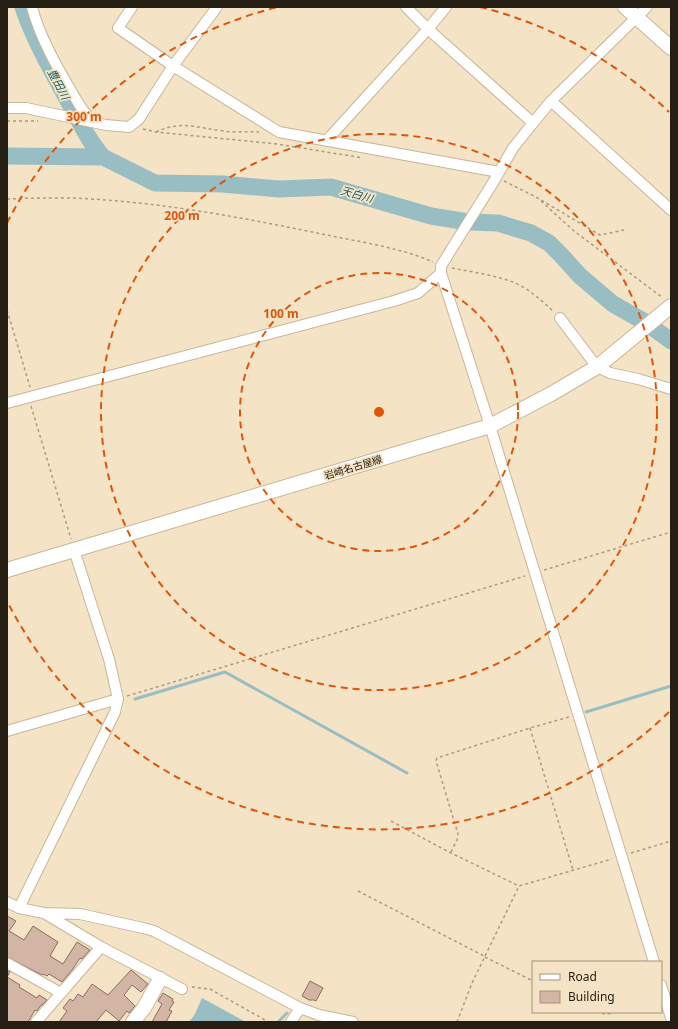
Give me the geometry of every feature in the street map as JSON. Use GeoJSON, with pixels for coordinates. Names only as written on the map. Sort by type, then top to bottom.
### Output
{"type":"FeatureCollection","features":[{"type":"Feature","properties":{"kind":"main road"},"geometry":{"type":"LineString","coordinates":[[625,7],[671,48]]}},
{"type":"Feature","properties":{"kind":"main road","name":"岩崎名古屋線"},"geometry":{"type":"LineString","coordinates":[[7,570],[490,426],[597,367],[668,302]]}},
{"type":"Feature","properties":{"kind":"main road"},"geometry":{"type":"LineString","coordinates":[[133,1022],[144,1008],[160,979]]}},
{"type":"Feature","properties":{"kind":"street"},"geometry":{"type":"LineString","coordinates":[[32,7],[40,33],[78,103],[88,115],[89,121]]}},
{"type":"Feature","properties":{"kind":"street"},"geometry":{"type":"LineString","coordinates":[[132,7],[118,28],[173,66],[279,132],[327,140],[497,177]]}},
{"type":"Feature","properties":{"kind":"street"},"geometry":{"type":"LineString","coordinates":[[7,108],[42,110],[106,125],[129,127],[139,119],[173,66],[218,7]]}},
{"type":"Feature","properties":{"kind":"street"},"geometry":{"type":"LineString","coordinates":[[406,7],[428,29],[533,123]]}},
{"type":"Feature","properties":{"kind":"street"},"geometry":{"type":"LineString","coordinates":[[327,140],[428,29],[446,7]]}},
{"type":"Feature","properties":{"kind":"street"},"geometry":{"type":"LineString","coordinates":[[7,403],[394,301],[418,293],[442,267],[513,148],[533,123],[551,101],[647,7]]}},
{"type":"Feature","properties":{"kind":"street"},"geometry":{"type":"LineString","coordinates":[[551,101],[671,210]]}},
{"type":"Feature","properties":{"kind":"street"},"geometry":{"type":"LineString","coordinates":[[442,267],[654,961]]}},
{"type":"Feature","properties":{"kind":"street"},"geometry":{"type":"LineString","coordinates":[[560,318],[597,367],[610,374],[638,379],[671,389]]}},
{"type":"Feature","properties":{"kind":"street"},"geometry":{"type":"LineString","coordinates":[[19,908],[115,712],[118,699],[108,659],[74,550]]}},
{"type":"Feature","properties":{"kind":"street"},"geometry":{"type":"LineString","coordinates":[[7,731],[118,699]]}},
{"type":"Feature","properties":{"kind":"street"},"geometry":{"type":"LineString","coordinates":[[7,902],[19,908],[44,913],[80,914],[154,931],[300,1008],[318,1015],[353,1022]]}},
{"type":"Feature","properties":{"kind":"street"},"geometry":{"type":"LineString","coordinates":[[44,913],[101,947],[160,979],[182,989]]}},
{"type":"Feature","properties":{"kind":"street"},"geometry":{"type":"LineString","coordinates":[[36,1022],[101,947]]}},
{"type":"Feature","properties":{"kind":"street"},"geometry":{"type":"LineString","coordinates":[[7,963],[61,993]]}},
{"type":"Feature","properties":{"kind":"street"},"geometry":{"type":"LineString","coordinates":[[662,988],[671,1018]]}},
{"type":"Feature","properties":{"kind":"street"},"geometry":{"type":"LineString","coordinates":[[291,1022],[300,1008]]}},
{"type":"Feature","properties":{"kind":"path"},"geometry":{"type":"LineString","coordinates":[[156,132],[167,127],[186,125],[225,131],[260,132],[272,128]]}},
{"type":"Feature","properties":{"kind":"path"},"geometry":{"type":"LineString","coordinates":[[129,127],[156,132],[277,144],[363,158]]}},
{"type":"Feature","properties":{"kind":"path"},"geometry":{"type":"LineString","coordinates":[[497,177],[600,235],[624,230]]}},
{"type":"Feature","properties":{"kind":"path"},"geometry":{"type":"LineString","coordinates":[[7,199],[71,198],[127,202],[182,209],[291,228],[379,246],[422,257],[442,267],[491,276],[513,282],[538,297],[560,318]]}},
{"type":"Feature","properties":{"kind":"path"},"geometry":{"type":"LineString","coordinates":[[536,198],[574,231],[668,302]]}},
{"type":"Feature","properties":{"kind":"path"},"geometry":{"type":"LineString","coordinates":[[7,310],[30,385],[31,408],[74,550]]}},
{"type":"Feature","properties":{"kind":"path"},"geometry":{"type":"LineString","coordinates":[[118,699],[671,532]]}},
{"type":"Feature","properties":{"kind":"path"},"geometry":{"type":"LineString","coordinates":[[450,852],[457,840],[458,834],[436,761],[437,758],[578,714]]}},
{"type":"Feature","properties":{"kind":"path"},"geometry":{"type":"LineString","coordinates":[[530,728],[573,870]]}},
{"type":"Feature","properties":{"kind":"path"},"geometry":{"type":"LineString","coordinates":[[391,821],[519,886],[671,841]]}},
{"type":"Feature","properties":{"kind":"path"},"geometry":{"type":"LineString","coordinates":[[457,1022],[472,982],[519,886]]}},
{"type":"Feature","properties":{"kind":"path"},"geometry":{"type":"LineString","coordinates":[[358,891],[532,980]]}},
{"type":"Feature","properties":{"kind":"path"},"geometry":{"type":"LineString","coordinates":[[182,989],[193,986],[210,989],[266,1022]]}},
{"type":"Feature","properties":{"kind":"path"},"geometry":{"type":"LineString","coordinates":[[601,1013],[612,1013]]}},
{"type":"Feature","properties":{"kind":"water"},"geometry":{"type":"Polygon","coordinates":[[[202,998],[246,1022],[189,1022],[195,1014],[202,998]]]}},
{"type":"Feature","properties":{"kind":"building"},"geometry":{"type":"Polygon","coordinates":[[[7,916],[16,921],[9,931],[24,940],[33,926],[58,942],[50,956],[63,964],[77,942],[90,950],[82,959],[80,958],[62,982],[49,974],[47,976],[42,975],[7,957],[7,916]]]}},
{"type":"Feature","properties":{"kind":"building"},"geometry":{"type":"Polygon","coordinates":[[[7,970],[10,972],[7,977],[7,970]]]}},
{"type":"Feature","properties":{"kind":"building"},"geometry":{"type":"Polygon","coordinates":[[[131,970],[148,984],[141,992],[132,985],[124,995],[135,1006],[129,1013],[127,1011],[119,1021],[106,1010],[96,1022],[59,1022],[67,1011],[63,1008],[70,999],[73,1001],[78,994],[83,997],[92,984],[108,995],[131,970]]]}},
{"type":"Feature","properties":{"kind":"building"},"geometry":{"type":"Polygon","coordinates":[[[7,977],[20,985],[19,987],[37,998],[39,995],[47,1000],[37,1011],[35,1010],[28,1022],[7,1022],[7,977]]]}},
{"type":"Feature","properties":{"kind":"building"},"geometry":{"type":"Polygon","coordinates":[[[310,981],[323,988],[316,1001],[309,1000],[302,996],[310,981]]]}},
{"type":"Feature","properties":{"kind":"building"},"geometry":{"type":"Polygon","coordinates":[[[163,993],[173,999],[172,1001],[174,1002],[169,1010],[172,1011],[166,1022],[152,1022],[162,1004],[158,1001],[163,993]]]}},
{"type":"Feature","properties":{"kind":"waterway","name":"豊田川"},"geometry":{"type":"LineString","coordinates":[[23,7],[33,34],[52,72],[86,134],[103,157]]}},
{"type":"Feature","properties":{"kind":"waterway","name":"天白川"},"geometry":{"type":"LineString","coordinates":[[7,156],[103,157],[155,183],[222,184],[279,189],[331,187],[431,216],[468,222],[498,223],[531,233],[549,243],[580,276],[613,304],[645,322],[671,341]]}},
{"type":"Feature","properties":{"kind":"waterway"},"geometry":{"type":"LineString","coordinates":[[135,699],[225,672],[407,773]]}},
{"type":"Feature","properties":{"kind":"waterway"},"geometry":{"type":"LineString","coordinates":[[586,712],[671,686]]}},
{"type":"Feature","properties":{"kind":"waterway"},"geometry":{"type":"LineString","coordinates":[[278,1022],[287,1013]]}}]}
